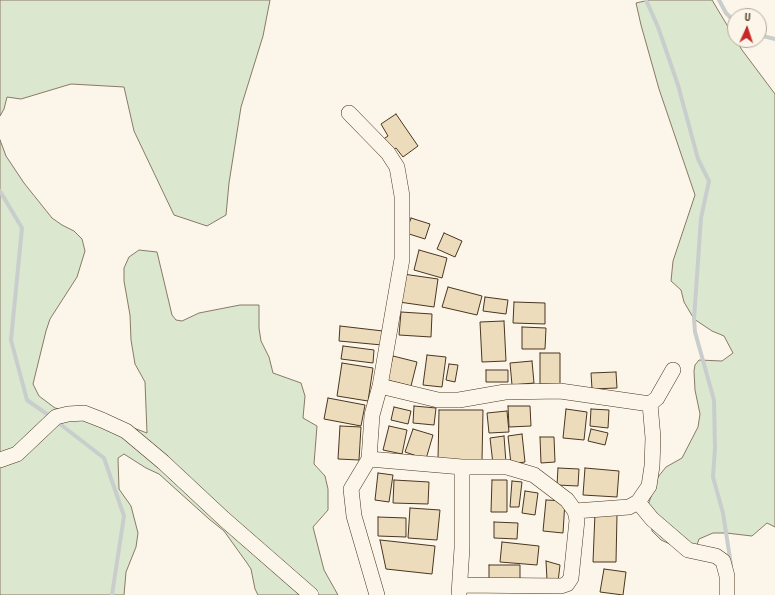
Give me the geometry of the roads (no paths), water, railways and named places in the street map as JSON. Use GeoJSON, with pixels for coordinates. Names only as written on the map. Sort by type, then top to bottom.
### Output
{"type":"FeatureCollection","features":[{"type":"Feature","properties":{"kind":"street"},"geometry":{"type":"LineString","coordinates":[[349,113],[388,153],[397,167],[402,196],[402,258],[380,386],[372,416],[369,459],[351,489],[354,516],[377,595]]}},
{"type":"Feature","properties":{"kind":"street"},"geometry":{"type":"LineString","coordinates":[[380,386],[438,400],[459,400],[505,392],[560,391],[650,404],[657,398],[673,370]]}},
{"type":"Feature","properties":{"kind":"street"},"geometry":{"type":"LineString","coordinates":[[575,511],[629,507],[638,502],[649,486],[652,466],[653,438],[650,404]]}},
{"type":"Feature","properties":{"kind":"street"},"geometry":{"type":"LineString","coordinates":[[0,460],[17,454],[56,417],[68,414],[84,413],[126,431],[163,462],[224,519],[311,595]]}},
{"type":"Feature","properties":{"kind":"street"},"geometry":{"type":"LineString","coordinates":[[369,459],[462,468],[507,467],[534,475],[567,500],[575,511],[577,520],[570,578],[567,584],[561,586],[460,590],[462,548],[462,468]]}},
{"type":"Feature","properties":{"kind":"street"},"geometry":{"type":"LineString","coordinates":[[638,502],[652,519],[688,550],[716,556],[723,561],[727,576],[727,595]]}},
{"type":"Feature","properties":{"kind":"waterway"},"geometry":{"type":"LineString","coordinates":[[646,0],[658,27],[678,85],[698,159],[709,181],[701,218],[694,319],[695,332],[714,400],[715,448],[713,477],[723,513],[731,565]]}},
{"type":"Feature","properties":{"kind":"waterway"},"geometry":{"type":"LineString","coordinates":[[719,0],[727,14]]}},
{"type":"Feature","properties":{"kind":"waterway"},"geometry":{"type":"LineString","coordinates":[[767,37],[775,39]]}},
{"type":"Feature","properties":{"kind":"waterway"},"geometry":{"type":"LineString","coordinates":[[0,191],[22,228],[11,340],[27,400],[51,417]]}},
{"type":"Feature","properties":{"kind":"waterway"},"geometry":{"type":"LineString","coordinates":[[56,421],[104,458],[124,516],[112,595]]}}]}
